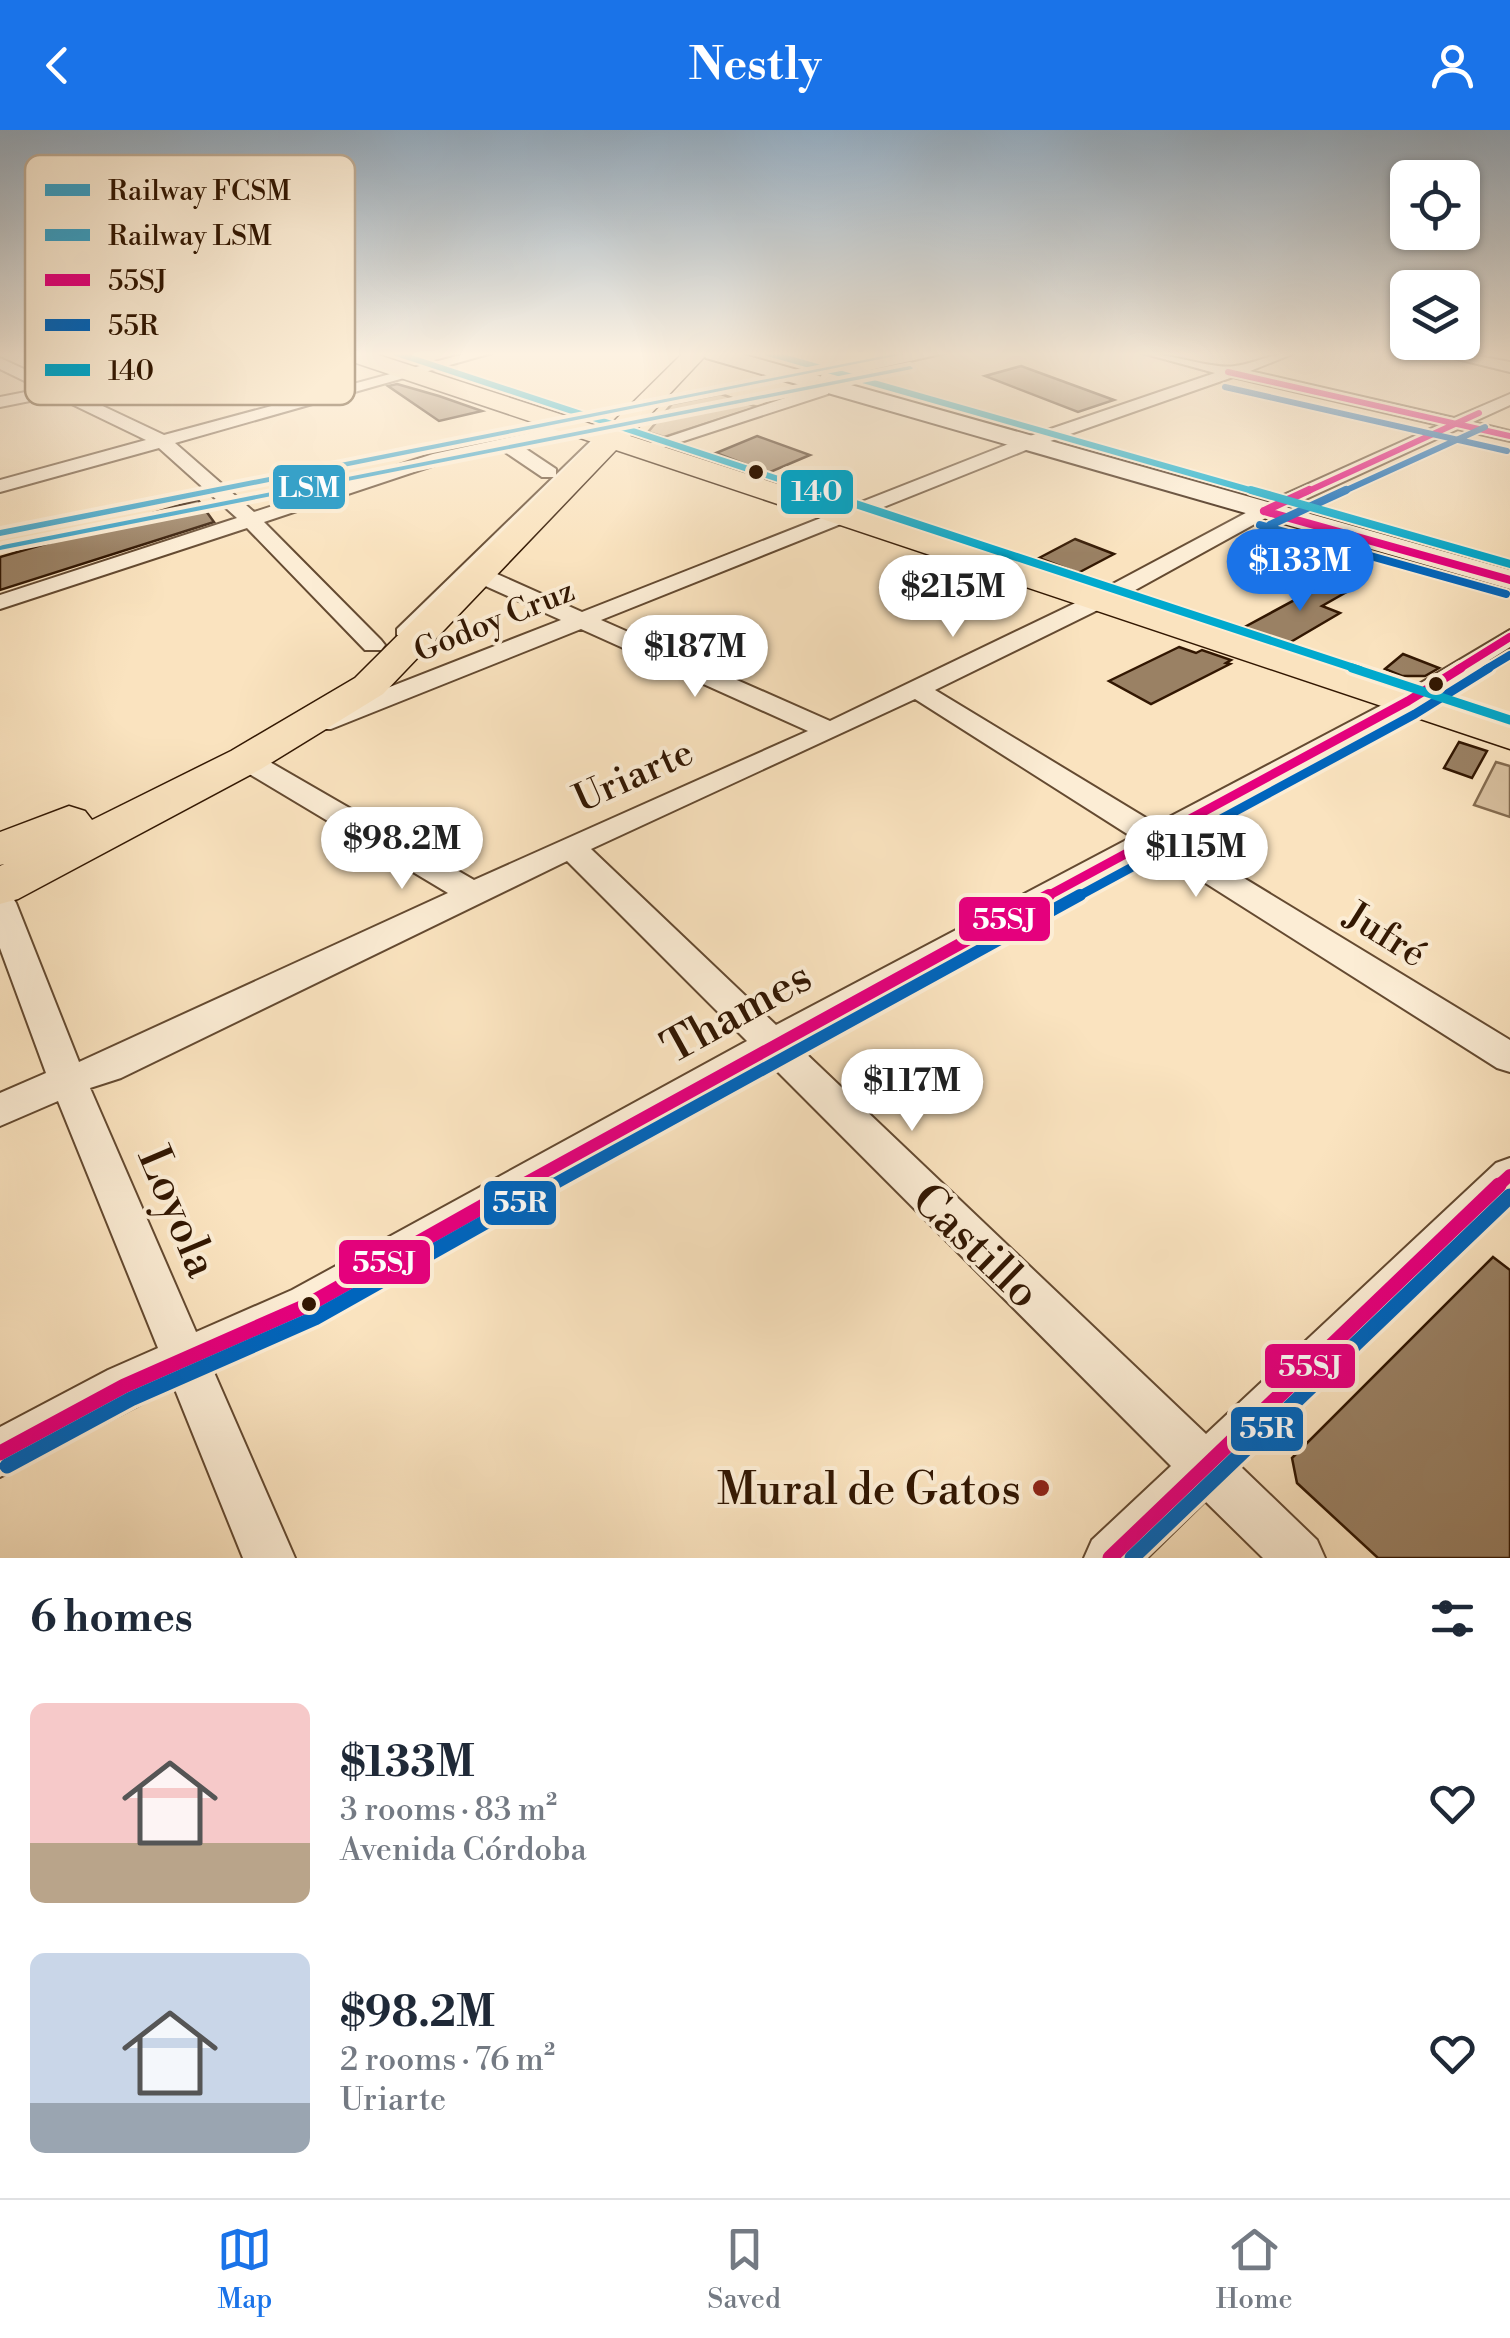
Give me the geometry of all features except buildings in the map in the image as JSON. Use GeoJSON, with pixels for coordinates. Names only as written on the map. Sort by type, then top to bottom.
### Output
{"type":"FeatureCollection","features":[{"type":"Feature","properties":{"kind":"main road"},"geometry":{"type":"LineString","coordinates":[[550,420],[1510,736]]}},
{"type":"Feature","properties":{"kind":"main road"},"geometry":{"type":"LineString","coordinates":[[4,867],[246,760],[369,686],[480,575],[618,420]]}},
{"type":"Feature","properties":{"kind":"main road"},"geometry":{"type":"LineString","coordinates":[[4,867],[108,802],[235,737],[324,683],[373,644],[549,473],[603,437],[621,420]]}},
{"type":"Feature","properties":{"kind":"street"},"geometry":{"type":"LineString","coordinates":[[118,420],[162,441],[252,520],[373,644]]}},
{"type":"Feature","properties":{"kind":"street"},"geometry":{"type":"LineString","coordinates":[[0,486],[241,420]]}},
{"type":"Feature","properties":{"kind":"street"},"geometry":{"type":"LineString","coordinates":[[0,602],[438,458],[504,443],[603,437],[686,420]]}},
{"type":"Feature","properties":{"kind":"street"},"geometry":{"type":"LineString","coordinates":[[951,420],[1510,580]]}},
{"type":"Feature","properties":{"kind":"street","name":"Godoy Cruz"},"geometry":{"type":"LineString","coordinates":[[286,738],[1093,420]]}},
{"type":"Feature","properties":{"kind":"street"},"geometry":{"type":"LineString","coordinates":[[1441,420],[1510,436]]}},
{"type":"Feature","properties":{"kind":"street","name":"Uriarte"},"geometry":{"type":"LineString","coordinates":[[0,1110],[68,1080],[108,1068],[571,846],[830,731],[1100,600],[1264,511],[1464,420]]}},
{"type":"Feature","properties":{"kind":"street"},"geometry":{"type":"LineString","coordinates":[[504,443],[549,473]]}},
{"type":"Feature","properties":{"kind":"street"},"geometry":{"type":"LineString","coordinates":[[480,575],[830,731]]}},
{"type":"Feature","properties":{"kind":"street","name":"Thames"},"geometry":{"type":"LineString","coordinates":[[0,1454],[124,1386],[308,1305],[770,1045],[1152,836],[1408,702],[1510,637]]}},
{"type":"Feature","properties":{"kind":"street","name":"Jufré"},"geometry":{"type":"LineString","coordinates":[[915,688],[1510,1058]]}},
{"type":"Feature","properties":{"kind":"street"},"geometry":{"type":"LineString","coordinates":[[246,760],[472,893]]}},
{"type":"Feature","properties":{"kind":"street","name":"Castillo"},"geometry":{"type":"LineString","coordinates":[[571,846],[770,1045],[1299,1558]]}},
{"type":"Feature","properties":{"kind":"street","name":"Loyola"},"geometry":{"type":"LineString","coordinates":[[0,903],[68,1080],[268,1558]]}},
{"type":"Feature","properties":{"kind":"street"},"geometry":{"type":"LineString","coordinates":[[1110,1558],[1510,1176]]}},
{"type":"Feature","properties":{"kind":"lane"},"geometry":{"type":"LineString","coordinates":[[4,867],[144,801],[326,702],[350,684],[603,437]]}},
{"type":"Feature","properties":{"kind":"shaded area"},"geometry":{"type":"Polygon","coordinates":[[[659,420],[718,420],[664,437],[648,432],[659,420]]]}},
{"type":"Feature","properties":{"kind":"shaded area"},"geometry":{"type":"Polygon","coordinates":[[[1496,762],[1510,766],[1510,817],[1474,805],[1496,762]]]}},
{"type":"Feature","properties":{"kind":"rail line","name":"FCSM"},"geometry":{"type":"LineString","coordinates":[[0,533],[571,420]]}},
{"type":"Feature","properties":{"kind":"rail line","name":"LSM"},"geometry":{"type":"LineString","coordinates":[[3,548],[650,420]]}},
{"type":"Feature","properties":{"kind":"transit line","name":"140"},"geometry":{"type":"LineString","coordinates":[[598,420],[1510,720]]}},
{"type":"Feature","properties":{"kind":"transit line","name":"140"},"geometry":{"type":"LineString","coordinates":[[1002,420],[1510,564]]}},
{"type":"Feature","properties":{"kind":"transit line","name":"55R"},"geometry":{"type":"LineString","coordinates":[[1369,420],[1507,451]]}},
{"type":"Feature","properties":{"kind":"transit line","name":"55SJ"},"geometry":{"type":"LineString","coordinates":[[1438,420],[1510,436]]}},
{"type":"Feature","properties":{"kind":"transit line","name":"55SJ"},"geometry":{"type":"LineString","coordinates":[[1264,511],[1464,420]]}},
{"type":"Feature","properties":{"kind":"transit line","name":"55R"},"geometry":{"type":"LineString","coordinates":[[1270,525],[1485,427]]}},
{"type":"Feature","properties":{"kind":"transit line","name":"55SJ"},"geometry":{"type":"LineString","coordinates":[[1264,511],[1510,580]]}},
{"type":"Feature","properties":{"kind":"transit line","name":"55R"},"geometry":{"type":"LineString","coordinates":[[1260,525],[1506,594]]}},
{"type":"Feature","properties":{"kind":"transit line","name":"55SJ"},"geometry":{"type":"LineString","coordinates":[[0,1453],[124,1386],[308,1305],[771,1045],[1408,701],[1510,637]]}},
{"type":"Feature","properties":{"kind":"transit line","name":"55R"},"geometry":{"type":"LineString","coordinates":[[7,1466],[131,1399],[315,1318],[778,1058],[1415,714],[1510,655]]}},
{"type":"Feature","properties":{"kind":"transit line","name":"55SJ"},"geometry":{"type":"LineString","coordinates":[[1110,1558],[1510,1175]]}},
{"type":"Feature","properties":{"kind":"transit line","name":"55R"},"geometry":{"type":"LineString","coordinates":[[1132,1558],[1510,1196]]}},
{"type":"Feature","properties":{"kind":"place","name":"Mural de Gatos"},"geometry":{"type":"Point","coordinates":[1041,1488]}}]}
